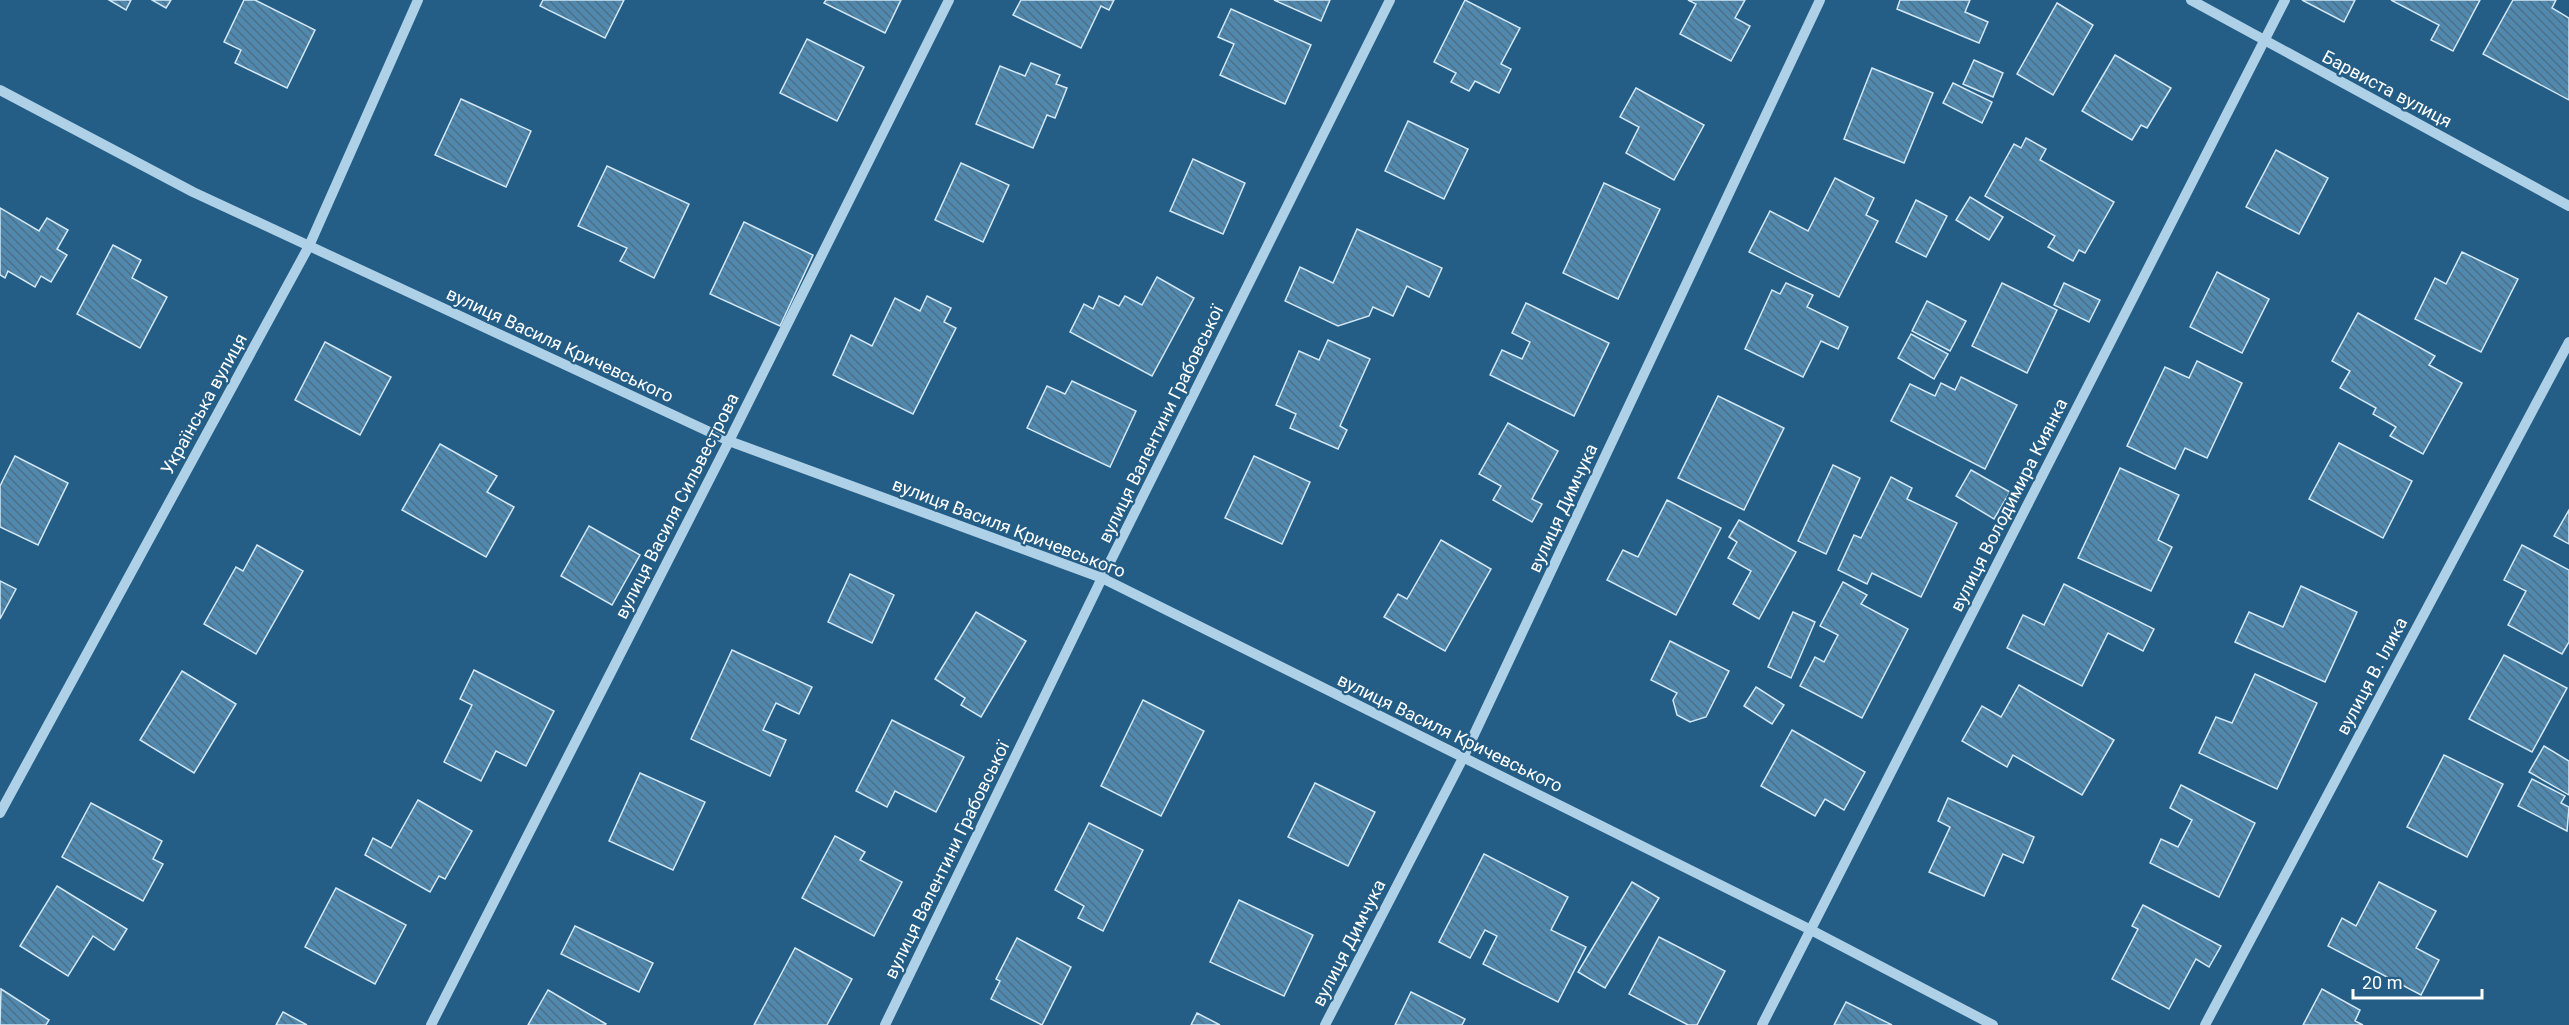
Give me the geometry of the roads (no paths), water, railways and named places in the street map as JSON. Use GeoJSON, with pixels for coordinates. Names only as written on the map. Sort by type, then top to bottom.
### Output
{"type":"FeatureCollection","features":[{"type":"Feature","properties":{"kind":"street","name":"Українська вулиця"},"geometry":{"type":"LineString","coordinates":[[0,813],[309,246],[418,0]]}},
{"type":"Feature","properties":{"kind":"street","name":"вулиця Василя Сильвестрова"},"geometry":{"type":"LineString","coordinates":[[431,1025],[729,441],[949,0]]}},
{"type":"Feature","properties":{"kind":"street","name":"вулиця Валентини Грабовської"},"geometry":{"type":"LineString","coordinates":[[885,1025],[1102,578],[1390,0]]}},
{"type":"Feature","properties":{"kind":"street","name":"вулиця Димчука"},"geometry":{"type":"LineString","coordinates":[[1325,1025],[1463,758],[1820,0]]}},
{"type":"Feature","properties":{"kind":"street","name":"Барвиста вулиця"},"geometry":{"type":"LineString","coordinates":[[2191,0],[2569,206]]}},
{"type":"Feature","properties":{"kind":"street","name":"вулиця Володимира Киянка"},"geometry":{"type":"LineString","coordinates":[[1762,1025],[2285,0]]}},
{"type":"Feature","properties":{"kind":"street","name":"вулиця Василя Кричевського"},"geometry":{"type":"LineString","coordinates":[[0,90],[193,192],[729,441],[1102,578],[1811,930],[1993,1025]]}},
{"type":"Feature","properties":{"kind":"street","name":"вулиця В. Ілика"},"geometry":{"type":"LineString","coordinates":[[2205,1025],[2569,342]]}}]}
